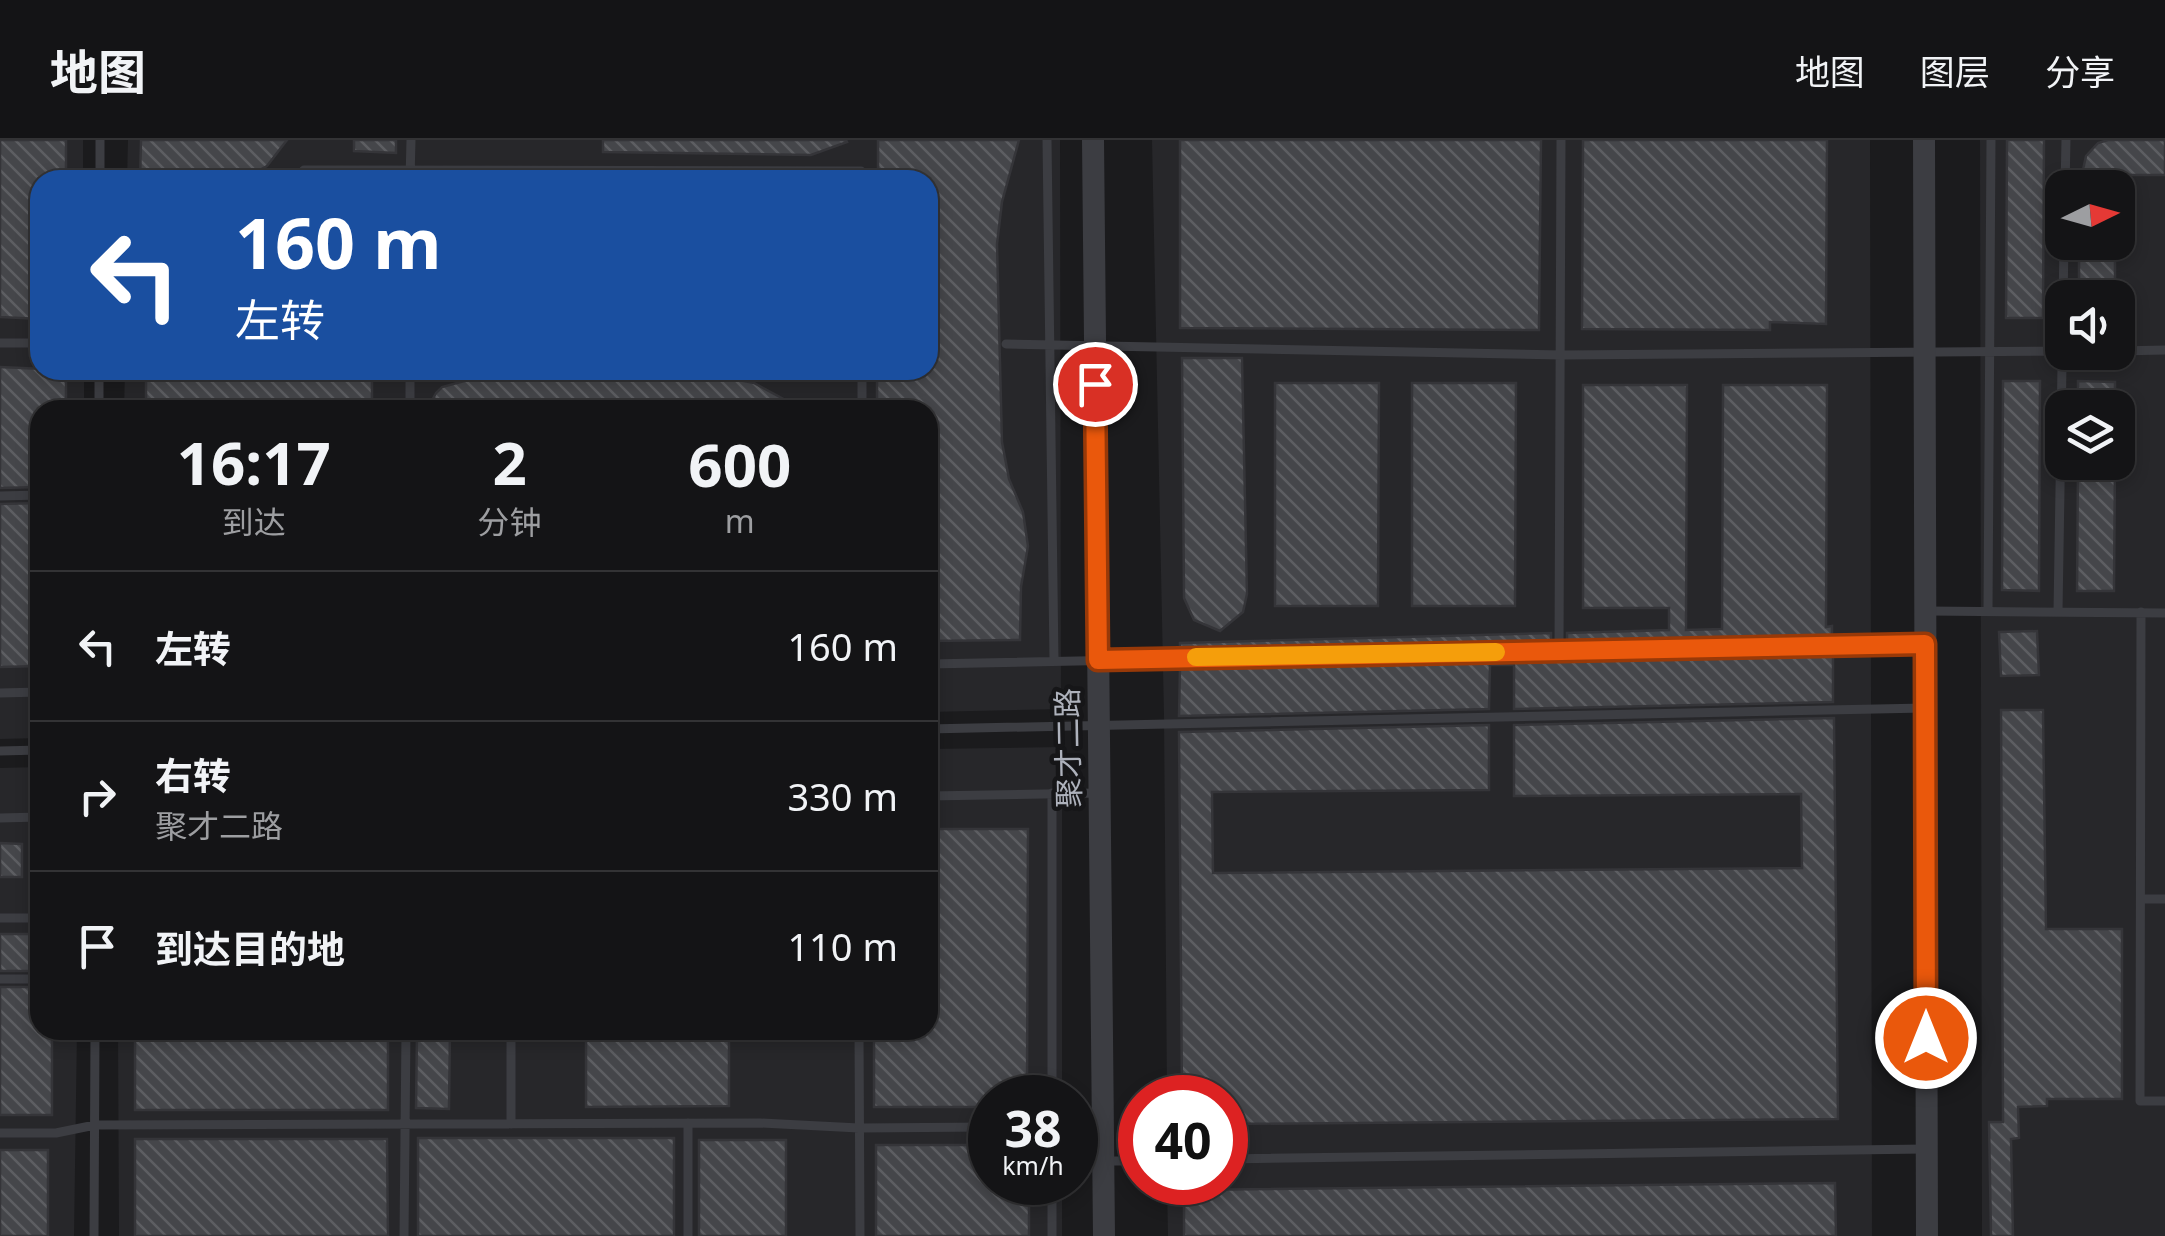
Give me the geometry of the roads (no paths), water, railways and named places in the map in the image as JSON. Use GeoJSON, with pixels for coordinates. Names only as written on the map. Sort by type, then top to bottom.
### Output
{"type":"FeatureCollection","features":[{"type":"Feature","properties":{"kind":"street","name":"聚才二路"},"geometry":{"type":"LineString","coordinates":[[1093,140],[1104,1236]]}},
{"type":"Feature","properties":{"kind":"street"},"geometry":{"type":"LineString","coordinates":[[1924,140],[1927,1236]]}},
{"type":"Feature","properties":{"kind":"lane"},"geometry":{"type":"LineString","coordinates":[[100,140],[100,170]]}},
{"type":"Feature","properties":{"kind":"lane"},"geometry":{"type":"LineString","coordinates":[[410,140],[410,170]]}},
{"type":"Feature","properties":{"kind":"lane"},"geometry":{"type":"LineString","coordinates":[[1047,140],[1054,660]]}},
{"type":"Feature","properties":{"kind":"lane"},"geometry":{"type":"LineString","coordinates":[[1559,650],[1561,140]]}},
{"type":"Feature","properties":{"kind":"lane"},"geometry":{"type":"LineString","coordinates":[[1988,611],[1991,140]]}},
{"type":"Feature","properties":{"kind":"lane"},"geometry":{"type":"LineString","coordinates":[[2065,170],[2066,140]]}},
{"type":"Feature","properties":{"kind":"lane"},"geometry":{"type":"LineString","coordinates":[[0,343],[30,344]]}},
{"type":"Feature","properties":{"kind":"lane"},"geometry":{"type":"LineString","coordinates":[[1006,344],[1562,355],[2045,351]]}},
{"type":"Feature","properties":{"kind":"lane"},"geometry":{"type":"LineString","coordinates":[[2135,350],[2165,350]]}},
{"type":"Feature","properties":{"kind":"lane"},"geometry":{"type":"LineString","coordinates":[[2058,612],[2062,370]]}},
{"type":"Feature","properties":{"kind":"lane"},"geometry":{"type":"LineString","coordinates":[[0,496],[30,495]]}},
{"type":"Feature","properties":{"kind":"lane"},"geometry":{"type":"LineString","coordinates":[[1925,611],[2165,613]]}},
{"type":"Feature","properties":{"kind":"lane"},"geometry":{"type":"LineString","coordinates":[[2141,612],[2140,1101],[2165,1101]]}},
{"type":"Feature","properties":{"kind":"lane"},"geometry":{"type":"LineString","coordinates":[[938,664],[1925,644]]}},
{"type":"Feature","properties":{"kind":"lane"},"geometry":{"type":"LineString","coordinates":[[0,693],[30,692]]}},
{"type":"Feature","properties":{"kind":"lane"},"geometry":{"type":"LineString","coordinates":[[938,730],[1926,708]]}},
{"type":"Feature","properties":{"kind":"lane"},"geometry":{"type":"LineString","coordinates":[[0,752],[30,750]]}},
{"type":"Feature","properties":{"kind":"lane"},"geometry":{"type":"LineString","coordinates":[[938,796],[1100,792]]}},
{"type":"Feature","properties":{"kind":"lane"},"geometry":{"type":"LineString","coordinates":[[1052,794],[1052,1075]]}},
{"type":"Feature","properties":{"kind":"lane"},"geometry":{"type":"LineString","coordinates":[[0,818],[30,817]]}},
{"type":"Feature","properties":{"kind":"lane"},"geometry":{"type":"LineString","coordinates":[[2141,899],[2165,899]]}},
{"type":"Feature","properties":{"kind":"lane"},"geometry":{"type":"LineString","coordinates":[[0,918],[30,918]]}},
{"type":"Feature","properties":{"kind":"lane"},"geometry":{"type":"LineString","coordinates":[[0,979],[30,979]]}},
{"type":"Feature","properties":{"kind":"lane"},"geometry":{"type":"LineString","coordinates":[[94,1236],[96,1040]]}},
{"type":"Feature","properties":{"kind":"lane"},"geometry":{"type":"LineString","coordinates":[[404,1236],[406,1040]]}},
{"type":"Feature","properties":{"kind":"lane"},"geometry":{"type":"LineString","coordinates":[[512,1040],[512,1124]]}},
{"type":"Feature","properties":{"kind":"lane"},"geometry":{"type":"LineString","coordinates":[[858,1040],[860,1236]]}},
{"type":"Feature","properties":{"kind":"lane"},"geometry":{"type":"LineString","coordinates":[[0,1133],[56,1133],[95,1126],[688,1123],[968,1127]]}},
{"type":"Feature","properties":{"kind":"lane"},"geometry":{"type":"LineString","coordinates":[[688,1123],[688,1236]]}},
{"type":"Feature","properties":{"kind":"lane"},"geometry":{"type":"LineString","coordinates":[[1098,1126],[1103,1126]]}},
{"type":"Feature","properties":{"kind":"lane"},"geometry":{"type":"LineString","coordinates":[[1248,1159],[1927,1148]]}},
{"type":"Feature","properties":{"kind":"lane"},"geometry":{"type":"LineString","coordinates":[[1103,1161],[1118,1161]]}},
{"type":"Feature","properties":{"kind":"lane"},"geometry":{"type":"LineString","coordinates":[[1052,1205],[1052,1236]]}}]}
